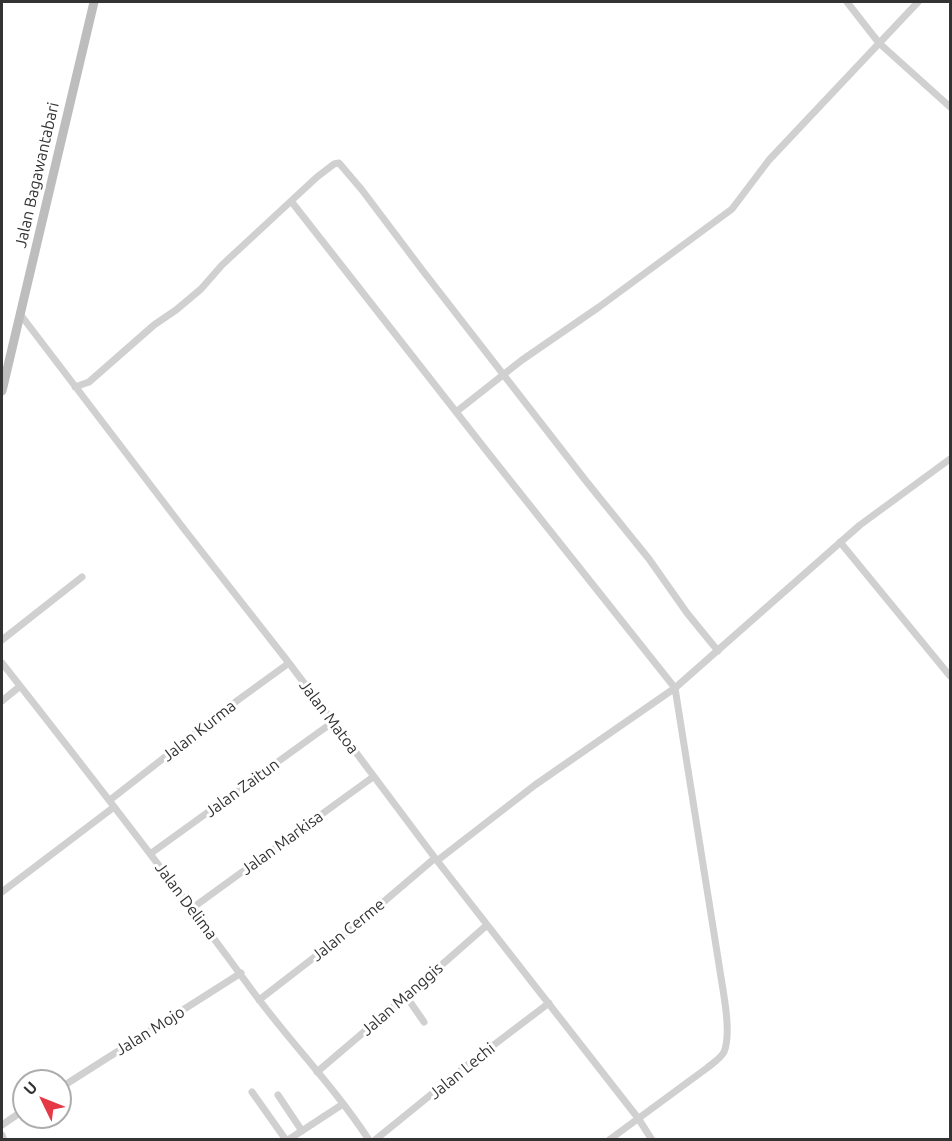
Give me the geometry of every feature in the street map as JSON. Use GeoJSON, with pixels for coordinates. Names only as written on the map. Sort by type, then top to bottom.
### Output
{"type":"FeatureCollection","features":[{"type":"Feature","properties":{"kind":"street","name":"Jalan Bagawantabari"},"geometry":{"type":"LineString","coordinates":[[2,391],[94,2]]}},
{"type":"Feature","properties":{"kind":"street"},"geometry":{"type":"LineString","coordinates":[[847,2],[879,43],[950,106]]}},
{"type":"Feature","properties":{"kind":"street"},"geometry":{"type":"LineString","coordinates":[[456,412],[502,374],[723,217],[740,201],[769,160],[918,2]]}},
{"type":"Feature","properties":{"kind":"street"},"geometry":{"type":"LineString","coordinates":[[75,387],[89,382],[154,325],[201,289],[222,265],[291,201],[325,170],[336,162],[339,163],[649,559],[687,613],[718,651]]}},
{"type":"Feature","properties":{"kind":"street"},"geometry":{"type":"LineString","coordinates":[[291,201],[675,688],[720,971],[727,1018],[727,1035],[724,1051],[720,1057],[609,1140]]}},
{"type":"Feature","properties":{"kind":"street","name":"Jalan Matoa"},"geometry":{"type":"LineString","coordinates":[[20,314],[436,859],[638,1118],[652,1140]]}},
{"type":"Feature","properties":{"kind":"street","name":"Jalan Cerme"},"geometry":{"type":"LineString","coordinates":[[259,1000],[360,922],[436,859],[535,785],[675,688],[860,525],[951,459]]}},
{"type":"Feature","properties":{"kind":"street"},"geometry":{"type":"LineString","coordinates":[[840,542],[951,676]]}},
{"type":"Feature","properties":{"kind":"street"},"geometry":{"type":"LineString","coordinates":[[2,640],[82,577]]}},
{"type":"Feature","properties":{"kind":"street","name":"Jalan Delima"},"geometry":{"type":"LineString","coordinates":[[2,663],[112,803],[259,1000],[357,1121],[369,1140]]}},
{"type":"Feature","properties":{"kind":"street","name":"Jalan Kurma"},"geometry":{"type":"LineString","coordinates":[[2,892],[238,700],[288,663]]}},
{"type":"Feature","properties":{"kind":"street"},"geometry":{"type":"LineString","coordinates":[[2,701],[19,687]]}},
{"type":"Feature","properties":{"kind":"street","name":"Jalan Zaitun"},"geometry":{"type":"LineString","coordinates":[[150,854],[333,722]]}},
{"type":"Feature","properties":{"kind":"street","name":"Jalan Markisa"},"geometry":{"type":"LineString","coordinates":[[191,909],[373,777]]}},
{"type":"Feature","properties":{"kind":"street","name":"Jalan Manggis"},"geometry":{"type":"LineString","coordinates":[[317,1071],[487,925]]}},
{"type":"Feature","properties":{"kind":"street","name":"Jalan Mojo"},"geometry":{"type":"LineString","coordinates":[[72,1080],[240,973]]}},
{"type":"Feature","properties":{"kind":"street"},"geometry":{"type":"LineString","coordinates":[[406,996],[424,1022]]}},
{"type":"Feature","properties":{"kind":"street","name":"Jalan Lechi"},"geometry":{"type":"LineString","coordinates":[[375,1140],[549,1003]]}},
{"type":"Feature","properties":{"kind":"street"},"geometry":{"type":"LineString","coordinates":[[252,1092],[287,1140],[343,1104]]}},
{"type":"Feature","properties":{"kind":"street"},"geometry":{"type":"LineString","coordinates":[[278,1095],[301,1131],[304,1140]]}},
{"type":"Feature","properties":{"kind":"street"},"geometry":{"type":"LineString","coordinates":[[2,1135],[4,1140]]}}]}
